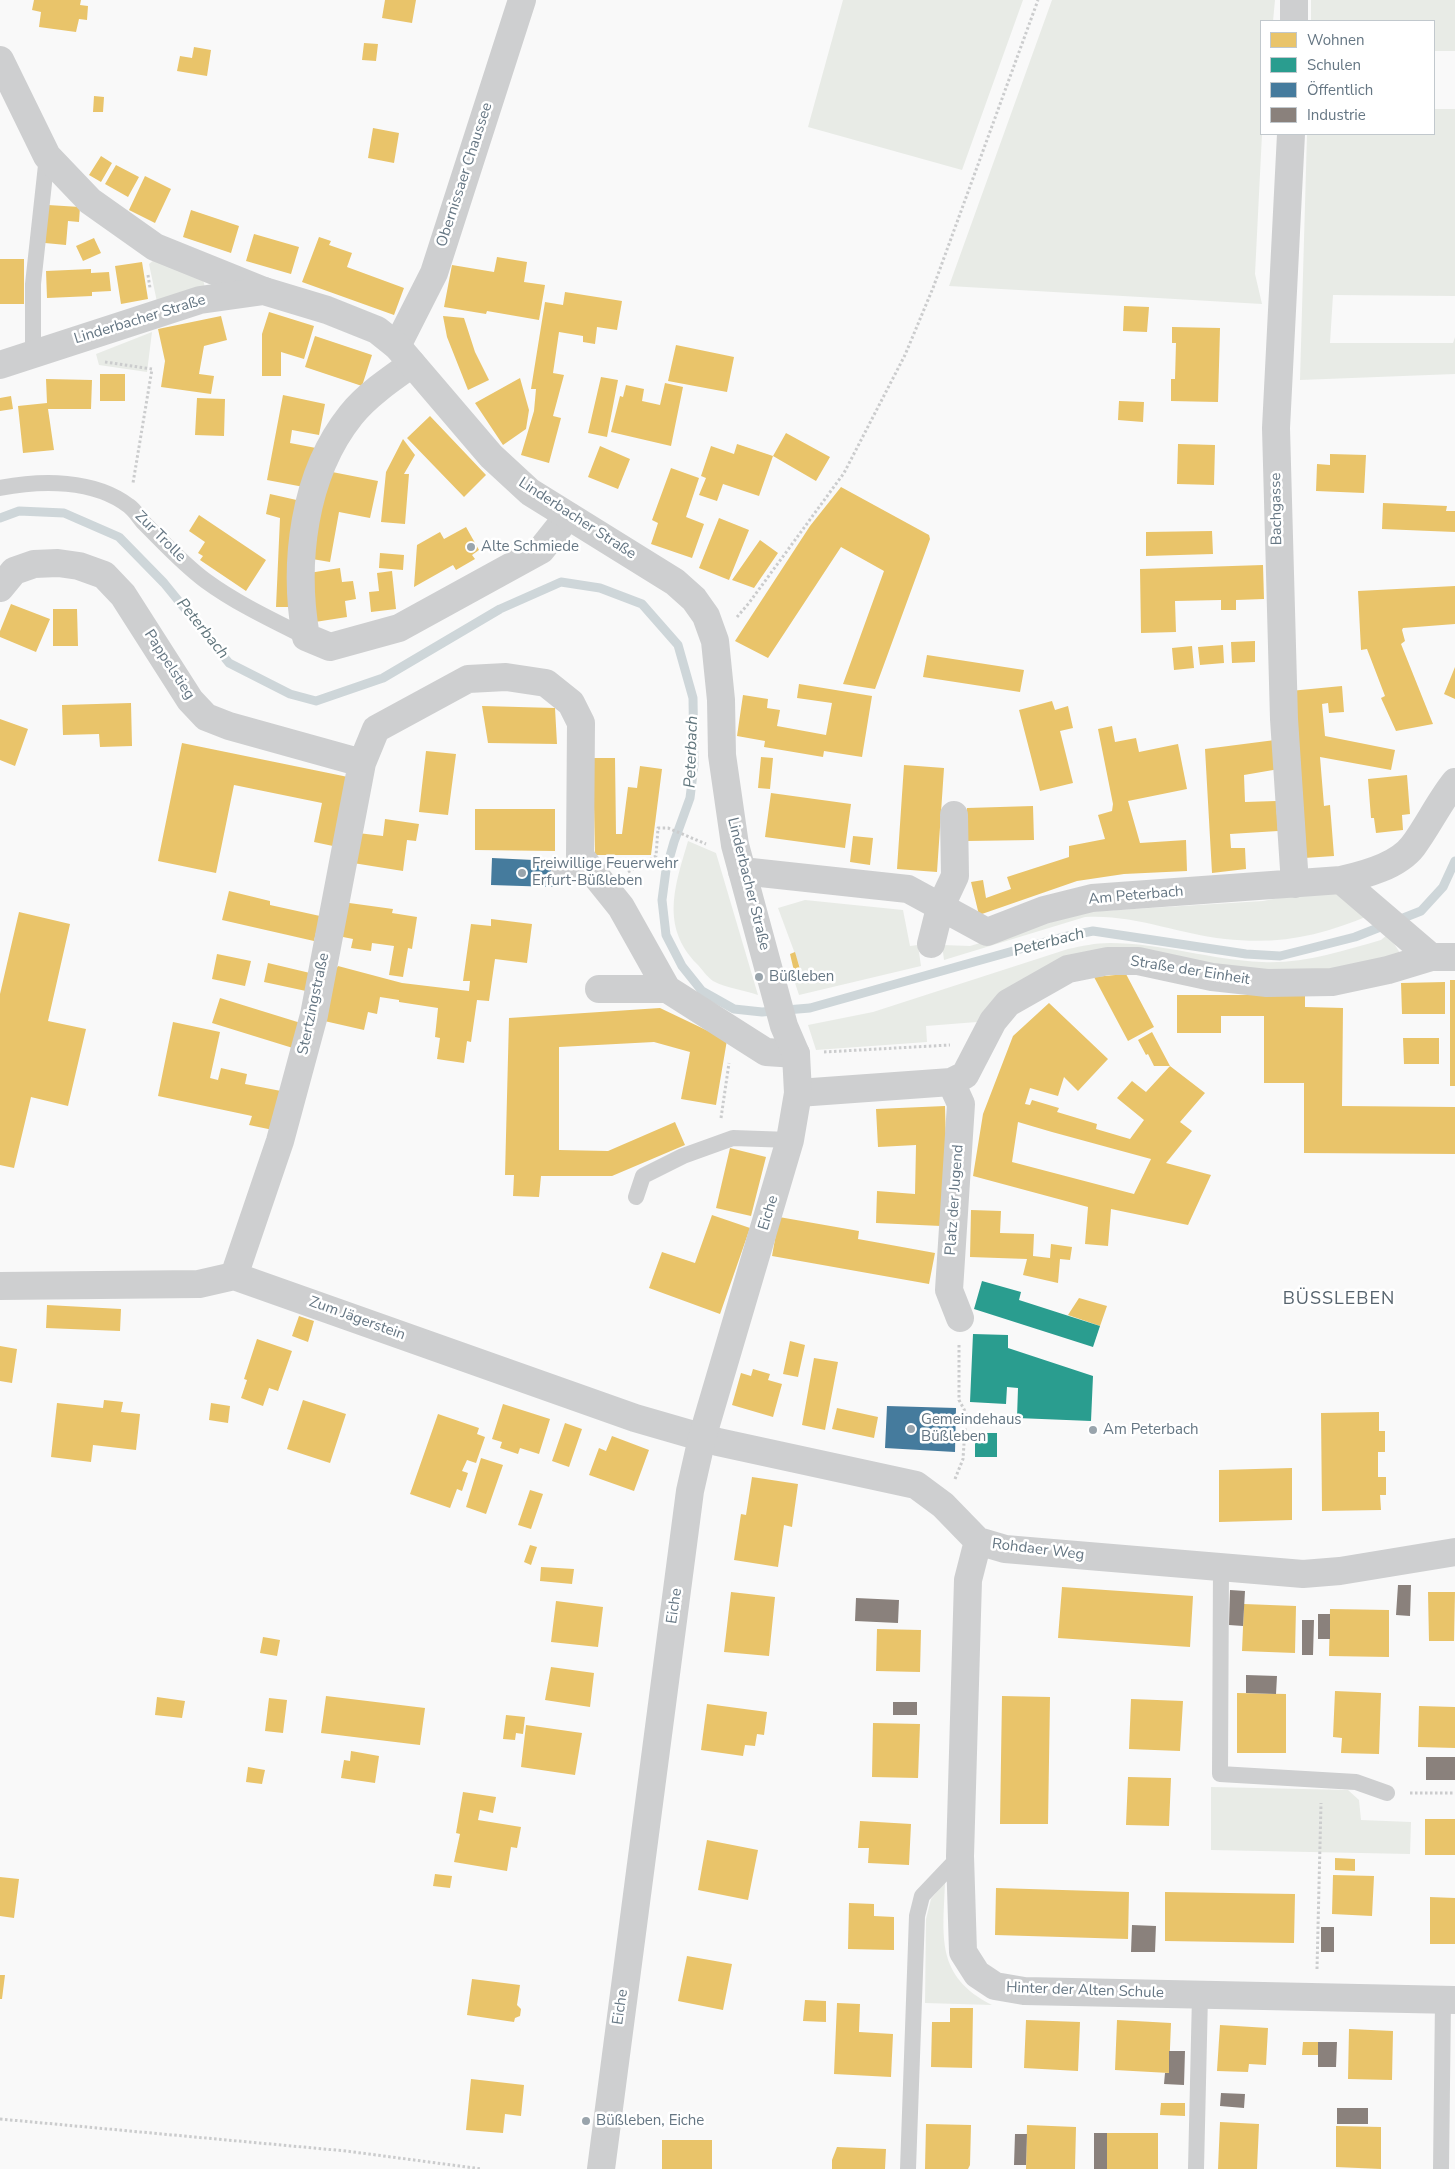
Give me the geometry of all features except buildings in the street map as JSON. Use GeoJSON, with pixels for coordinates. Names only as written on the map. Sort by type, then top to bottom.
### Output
{"type":"FeatureCollection","features":[{"type":"Feature","properties":{"kind":"street","name":"Obernissaer Chaussee"},"geometry":{"type":"LineString","coordinates":[[405,355],[434,273],[522,0]]}},
{"type":"Feature","properties":{"kind":"street"},"geometry":{"type":"LineString","coordinates":[[1294,0],[1294,20]]}},
{"type":"Feature","properties":{"kind":"street"},"geometry":{"type":"LineString","coordinates":[[0,60],[47,156],[90,201],[155,247],[264,291]]}},
{"type":"Feature","properties":{"kind":"street","name":"Bachgasse"},"geometry":{"type":"LineString","coordinates":[[1291,135],[1276,428],[1284,719],[1295,884]]}},
{"type":"Feature","properties":{"kind":"street","name":"Linderbacher Straße"},"geometry":{"type":"LineString","coordinates":[[0,365],[200,300],[264,291],[327,310],[376,330],[405,355],[438,396],[508,472],[530,492],[676,582],[694,598],[706,616],[715,641],[721,700],[722,756],[730,818],[742,871],[784,1026],[796,1054]]}},
{"type":"Feature","properties":{"kind":"street"},"geometry":{"type":"LineString","coordinates":[[306,637],[300,606],[299,555],[316,477],[329,449],[351,414],[392,378],[405,355]]}},
{"type":"Feature","properties":{"kind":"street","name":"Zur Trolle"},"geometry":{"type":"LineString","coordinates":[[306,637],[330,647],[399,628],[542,550],[568,516]]}},
{"type":"Feature","properties":{"kind":"street","name":"Pappelstieg"},"geometry":{"type":"LineString","coordinates":[[0,588],[14,571],[34,564],[58,563],[80,566],[104,575],[123,595],[190,700],[206,717],[229,726],[362,762]]}},
{"type":"Feature","properties":{"kind":"street","name":"Stertzingstraße"},"geometry":{"type":"LineString","coordinates":[[234,1276],[280,1142],[314,1015],[362,762],[376,729],[468,679],[506,677],[546,683],[571,703],[581,723],[580,856],[600,880]]}},
{"type":"Feature","properties":{"kind":"street","name":"Am Peterbach"},"geometry":{"type":"LineString","coordinates":[[742,871],[908,889],[987,932],[1044,910],[1092,898],[1341,880],[1376,872],[1412,847],[1439,802],[1455,782]]}},
{"type":"Feature","properties":{"kind":"street"},"geometry":{"type":"LineString","coordinates":[[930,944],[940,908],[955,876],[954,815]]}},
{"type":"Feature","properties":{"kind":"street"},"geometry":{"type":"LineString","coordinates":[[600,880],[621,907],[667,989],[766,1052],[796,1054]]}},
{"type":"Feature","properties":{"kind":"street","name":"Straße der Einheit"},"geometry":{"type":"LineString","coordinates":[[1341,880],[1399,930],[1443,957]]}},
{"type":"Feature","properties":{"kind":"street","name":"Straße der Einheit"},"geometry":{"type":"LineString","coordinates":[[980,1043],[993,1021],[1008,1003],[1068,969],[1108,961],[1138,961],[1212,977],[1267,983],[1332,982],[1443,957]]}},
{"type":"Feature","properties":{"kind":"street"},"geometry":{"type":"LineString","coordinates":[[599,989],[667,989]]}},
{"type":"Feature","properties":{"kind":"street"},"geometry":{"type":"LineString","coordinates":[[798,1093],[951,1082],[965,1075],[980,1043]]}},
{"type":"Feature","properties":{"kind":"street","name":"Eiche"},"geometry":{"type":"LineString","coordinates":[[601,2169],[689,1501],[702,1438],[790,1140],[798,1093],[796,1054]]}},
{"type":"Feature","properties":{"kind":"street","name":"Platz der Jugend"},"geometry":{"type":"LineString","coordinates":[[951,1082],[961,1104],[949,1290],[960,1318]]}},
{"type":"Feature","properties":{"kind":"street"},"geometry":{"type":"LineString","coordinates":[[0,1286],[199,1284],[234,1276]]}},
{"type":"Feature","properties":{"kind":"street","name":"Zum Jägerstein"},"geometry":{"type":"LineString","coordinates":[[234,1276],[635,1418],[702,1438]]}},
{"type":"Feature","properties":{"kind":"street","name":"Rohdaer Weg"},"geometry":{"type":"LineString","coordinates":[[702,1438],[916,1485],[943,1505],[978,1541],[1006,1549],[1303,1574],[1340,1571],[1455,1552]]}},
{"type":"Feature","properties":{"kind":"street","name":"Hinter der Alten Schule"},"geometry":{"type":"LineString","coordinates":[[978,1541],[968,1580],[960,1856],[963,1952],[977,1974],[994,1986],[1024,1991],[1449,2000]]}},
{"type":"Feature","properties":{"kind":"lane"},"geometry":{"type":"LineString","coordinates":[[33,354],[33,284],[47,156]]}},
{"type":"Feature","properties":{"kind":"lane","name":"Zur Trolle"},"geometry":{"type":"LineString","coordinates":[[0,488],[29,483],[62,483],[109,494],[130,506],[171,550],[206,581],[267,618],[306,637]]}},
{"type":"Feature","properties":{"kind":"lane"},"geometry":{"type":"LineString","coordinates":[[558,874],[600,880]]}},
{"type":"Feature","properties":{"kind":"lane"},"geometry":{"type":"LineString","coordinates":[[636,1197],[643,1176],[683,1156],[733,1138],[790,1140]]}},
{"type":"Feature","properties":{"kind":"lane"},"geometry":{"type":"LineString","coordinates":[[1222,1567],[1220,1774],[1356,1782],[1386,1793]]}},
{"type":"Feature","properties":{"kind":"lane"},"geometry":{"type":"LineString","coordinates":[[908,2169],[917,1916],[922,1896],[960,1856]]}},
{"type":"Feature","properties":{"kind":"lane"},"geometry":{"type":"LineString","coordinates":[[1196,2169],[1200,1995]]}},
{"type":"Feature","properties":{"kind":"lane","name":"Hinter der Alten Schule"},"geometry":{"type":"LineString","coordinates":[[1441,2169],[1449,2000]]}},
{"type":"Feature","properties":{"kind":"path"},"geometry":{"type":"LineString","coordinates":[[715,641],[749,603],[844,473],[871,424],[905,355],[933,288],[1038,0]]}},
{"type":"Feature","properties":{"kind":"path"},"geometry":{"type":"LineString","coordinates":[[154,316],[146,263],[155,247]]}},
{"type":"Feature","properties":{"kind":"path"},"geometry":{"type":"LineString","coordinates":[[130,506],[152,369]]}},
{"type":"Feature","properties":{"kind":"path"},"geometry":{"type":"LineString","coordinates":[[600,880],[656,856],[658,828],[668,828],[697,840]]}},
{"type":"Feature","properties":{"kind":"path"},"geometry":{"type":"LineString","coordinates":[[717,1144],[734,1032]]}},
{"type":"Feature","properties":{"kind":"path"},"geometry":{"type":"LineString","coordinates":[[796,1054],[980,1043]]}},
{"type":"Feature","properties":{"kind":"path"},"geometry":{"type":"LineString","coordinates":[[943,1505],[963,1458],[966,1413],[959,1400],[960,1318]]}},
{"type":"Feature","properties":{"kind":"path"},"geometry":{"type":"LineString","coordinates":[[1317,1997],[1321,1780]]}},
{"type":"Feature","properties":{"kind":"path"},"geometry":{"type":"LineString","coordinates":[[1386,1793],[1455,1793]]}},
{"type":"Feature","properties":{"kind":"path"},"geometry":{"type":"LineString","coordinates":[[0,2119],[346,2151],[482,2169]]}},
{"type":"Feature","properties":{"kind":"shaded area"},"geometry":{"type":"Polygon","coordinates":[[[843,0],[1023,0],[962,170],[808,127],[843,0]]]}},
{"type":"Feature","properties":{"kind":"shaded area"},"geometry":{"type":"Polygon","coordinates":[[[1052,0],[1275,0],[1273,20],[1260,20],[1260,135],[1262,135],[1255,274],[1262,304],[949,286],[1052,0]]]}},
{"type":"Feature","properties":{"kind":"shaded area"},"geometry":{"type":"Polygon","coordinates":[[[1311,0],[1455,0],[1455,51],[1435,51],[1435,20],[1311,20],[1311,0]]]}},
{"type":"Feature","properties":{"kind":"shaded area"},"geometry":{"type":"Polygon","coordinates":[[[1435,109],[1455,109],[1455,296],[1333,295],[1330,343],[1453,343],[1455,337],[1455,374],[1300,380],[1307,135],[1435,135],[1435,109]]]}},
{"type":"Feature","properties":{"kind":"shaded area"},"geometry":{"type":"Polygon","coordinates":[[[155,259],[203,279],[205,288],[157,302],[149,264],[155,259]]]}},
{"type":"Feature","properties":{"kind":"shaded area"},"geometry":{"type":"Polygon","coordinates":[[[152,332],[147,372],[99,365],[96,354],[152,332]]]}},
{"type":"Feature","properties":{"kind":"shaded area"},"geometry":{"type":"Polygon","coordinates":[[[688,841],[716,853],[758,995],[713,981],[685,950],[678,935],[674,920],[675,890],[688,841]]]}},
{"type":"Feature","properties":{"kind":"shaded area"},"geometry":{"type":"Polygon","coordinates":[[[1304,893],[1337,894],[1370,915],[1317,933],[1282,940],[1264,941],[1225,939],[1121,918],[1085,917],[944,960],[942,945],[970,946],[1085,912],[1263,901],[1304,893]]]}},
{"type":"Feature","properties":{"kind":"shaded area"},"geometry":{"type":"Polygon","coordinates":[[[805,900],[903,910],[910,946],[918,945],[921,966],[799,995],[795,983],[800,981],[798,971],[801,970],[778,908],[805,900]]]}},
{"type":"Feature","properties":{"kind":"shaded area"},"geometry":{"type":"Polygon","coordinates":[[[1388,934],[1400,953],[1364,966],[1317,971],[1040,970],[1004,991],[977,1022],[926,1026],[927,1042],[816,1050],[808,1025],[873,1012],[1068,949],[1089,945],[1104,943],[1129,944],[1167,948],[1243,961],[1277,962],[1307,959],[1337,952],[1381,940],[1388,934]]]}},
{"type":"Feature","properties":{"kind":"shaded area"},"geometry":{"type":"Polygon","coordinates":[[[1211,1787],[1348,1790],[1359,1800],[1361,1820],[1411,1822],[1410,1854],[1211,1850],[1211,1787]]]}},
{"type":"Feature","properties":{"kind":"shaded area"},"geometry":{"type":"Polygon","coordinates":[[[945,1882],[943,1920],[946,1953],[960,1981],[974,1994],[992,2005],[925,2003],[926,1919],[931,1899],[945,1882]]]}},
{"type":"Feature","properties":{"kind":"waterway","name":"Peterbach"},"geometry":{"type":"LineString","coordinates":[[0,518],[19,511],[64,513],[119,537],[164,583],[229,663],[290,694],[316,701],[383,678],[500,609],[561,582],[600,588],[642,604],[678,645],[693,698],[694,765],[690,798],[666,870],[662,900],[666,935],[682,966],[702,991],[734,1009],[762,1012],[810,1008],[1063,937],[1093,931],[1246,954],[1280,956],[1355,937],[1421,911],[1443,887],[1455,861]]}},
{"type":"Feature","properties":{"kind":"place","name":"Alte Schmiede"},"geometry":{"type":"Point","coordinates":[471,547]}},
{"type":"Feature","properties":{"kind":"place","name":"Freiwillige Feuerwehr Erfurt-Büßleben"},"geometry":{"type":"Point","coordinates":[522,873]}},
{"type":"Feature","properties":{"kind":"place","name":"Büßleben"},"geometry":{"type":"Point","coordinates":[759,977]}},
{"type":"Feature","properties":{"kind":"place","name":"Gemeindehaus Büßleben"},"geometry":{"type":"Point","coordinates":[911,1429]}},
{"type":"Feature","properties":{"kind":"place","name":"Am Peterbach"},"geometry":{"type":"Point","coordinates":[1093,1430]}},
{"type":"Feature","properties":{"kind":"place","name":"Büßleben, Eiche"},"geometry":{"type":"Point","coordinates":[586,2121]}},
{"type":"Feature","properties":{"kind":"district","name":"BÜSSLEBEN"},"geometry":{"type":"Point","coordinates":[1339,1300]}}]}
